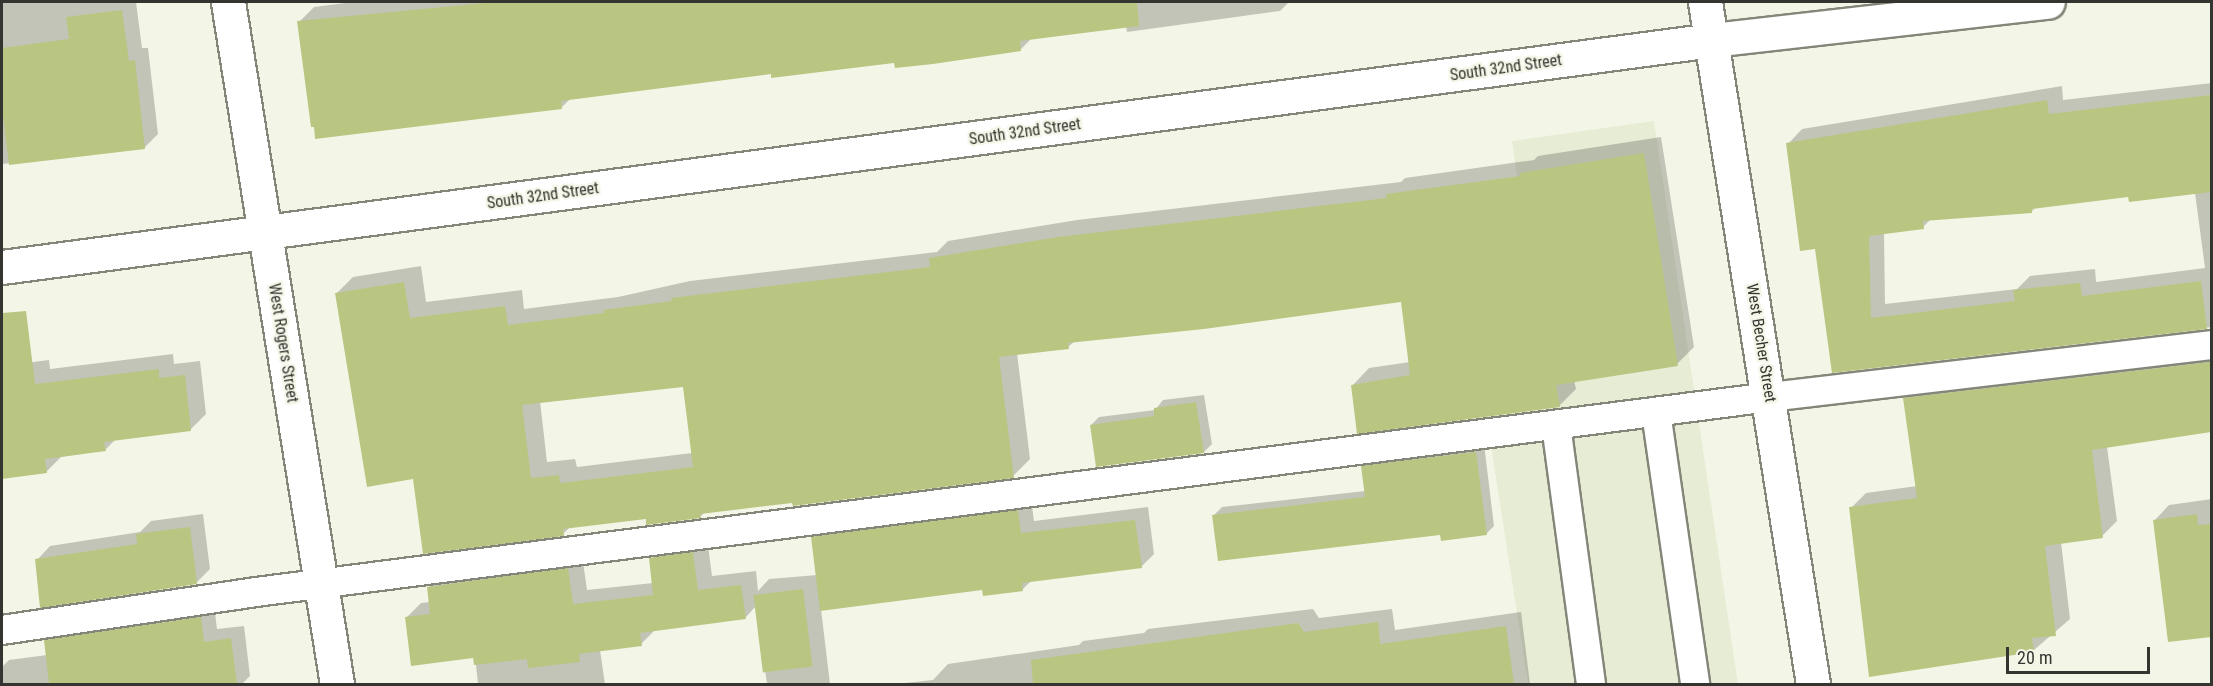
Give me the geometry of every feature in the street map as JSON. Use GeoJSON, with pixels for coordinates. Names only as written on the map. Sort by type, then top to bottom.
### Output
{"type":"FeatureCollection","features":[{"type":"Feature","properties":{"kind":"street","name":"West Rogers Street"},"geometry":{"type":"LineString","coordinates":[[228,2],[263,234],[337,684]]}},
{"type":"Feature","properties":{"kind":"street","name":"West Becher Street"},"geometry":{"type":"LineString","coordinates":[[1705,2],[1770,397],[1813,684]]}},
{"type":"Feature","properties":{"kind":"street","name":"South 32nd Street"},"geometry":{"type":"LineString","coordinates":[[2,267],[1712,40],[2048,2]]}},
{"type":"Feature","properties":{"kind":"lane"},"geometry":{"type":"LineString","coordinates":[[2,630],[322,585],[1770,397],[2211,345]]}},
{"type":"Feature","properties":{"kind":"lane"},"geometry":{"type":"LineString","coordinates":[[1656,412],[1695,684]]}},
{"type":"Feature","properties":{"kind":"lane"},"geometry":{"type":"LineString","coordinates":[[1556,425],[1591,684]]}},
{"type":"Feature","properties":{"kind":"shaded area"},"geometry":{"type":"Polygon","coordinates":[[[1654,121],[1738,684],[1528,684],[1474,336],[1538,326],[1512,141],[1654,121]]]}},
{"type":"Feature","properties":{"kind":"building"},"geometry":{"type":"Polygon","coordinates":[[[496,2],[1137,2],[1139,26],[1020,41],[1021,51],[933,64],[895,68],[894,63],[771,78],[771,74],[561,101],[562,109],[315,139],[314,127],[311,127],[297,21],[496,2]]]}},
{"type":"Feature","properties":{"kind":"building"},"geometry":{"type":"Polygon","coordinates":[[[122,10],[129,61],[135,60],[145,149],[9,165],[2,107],[2,48],[69,39],[66,17],[122,10]]]}},
{"type":"Feature","properties":{"kind":"building"},"geometry":{"type":"Polygon","coordinates":[[[2211,95],[2211,192],[2129,202],[2128,197],[2032,209],[2032,213],[1923,221],[1924,229],[1869,236],[1871,318],[2015,301],[2013,290],[2080,283],[2082,296],[2201,281],[2207,329],[1832,373],[1815,249],[1800,251],[1786,143],[2047,100],[2049,114],[2211,95]]]}},
{"type":"Feature","properties":{"kind":"building"},"geometry":{"type":"Polygon","coordinates":[[[1644,153],[1678,366],[1556,385],[1560,407],[1357,434],[1351,385],[1410,375],[1401,302],[1204,329],[1068,343],[1069,349],[999,357],[1014,478],[793,506],[792,503],[700,514],[701,518],[646,525],[646,519],[563,529],[564,536],[423,554],[413,479],[367,487],[335,293],[404,282],[410,318],[505,306],[508,325],[604,313],[603,310],[672,301],[671,298],[930,267],[929,258],[1058,237],[1387,198],[1386,194],[1520,176],[1520,173],[1644,153]],[[683,387],[522,405],[531,478],[559,475],[560,483],[693,467],[683,387]]]}},
{"type":"Feature","properties":{"kind":"building"},"geometry":{"type":"Polygon","coordinates":[[[26,311],[35,384],[159,369],[159,378],[185,375],[191,431],[104,442],[106,451],[45,459],[47,473],[2,479],[2,313],[26,311]]]}},
{"type":"Feature","properties":{"kind":"building"},"geometry":{"type":"Polygon","coordinates":[[[2211,362],[2211,432],[2092,450],[2103,538],[2045,546],[2056,636],[2032,638],[2034,652],[1869,677],[1849,507],[1917,498],[1903,398],[2211,362]]]}},
{"type":"Feature","properties":{"kind":"building"},"geometry":{"type":"Polygon","coordinates":[[[1196,402],[1204,453],[1096,467],[1090,425],[1154,416],[1154,408],[1196,402]]]}},
{"type":"Feature","properties":{"kind":"building"},"geometry":{"type":"Polygon","coordinates":[[[1476,452],[1487,535],[1441,541],[1440,535],[1218,561],[1212,515],[1365,497],[1361,466],[1476,452]]]}},
{"type":"Feature","properties":{"kind":"building"},"geometry":{"type":"Polygon","coordinates":[[[1018,510],[1021,533],[1135,520],[1142,568],[1022,583],[1023,591],[983,596],[982,590],[820,611],[811,537],[1018,510]]]}},
{"type":"Feature","properties":{"kind":"building"},"geometry":{"type":"Polygon","coordinates":[[[2197,514],[2198,525],[2211,524],[2211,637],[2168,642],[2153,520],[2197,514]]]}},
{"type":"Feature","properties":{"kind":"building"},"geometry":{"type":"Polygon","coordinates":[[[190,527],[197,584],[40,608],[35,559],[137,544],[136,534],[190,527]]]}},
{"type":"Feature","properties":{"kind":"building"},"geometry":{"type":"Polygon","coordinates":[[[693,552],[698,590],[741,585],[746,619],[640,633],[642,646],[579,654],[580,662],[528,668],[527,659],[474,665],[473,658],[411,666],[405,617],[430,614],[427,587],[568,568],[573,604],[653,595],[649,558],[693,552]]]}},
{"type":"Feature","properties":{"kind":"building"},"geometry":{"type":"Polygon","coordinates":[[[803,589],[813,666],[763,673],[753,595],[803,589]]]}},
{"type":"Feature","properties":{"kind":"building"},"geometry":{"type":"Polygon","coordinates":[[[201,617],[204,642],[231,638],[237,684],[49,684],[44,640],[201,617]]]}},
{"type":"Feature","properties":{"kind":"building"},"geometry":{"type":"Polygon","coordinates":[[[1378,622],[1380,644],[1506,626],[1514,684],[1033,684],[1031,660],[1298,623],[1304,632],[1378,622]]]}}]}
